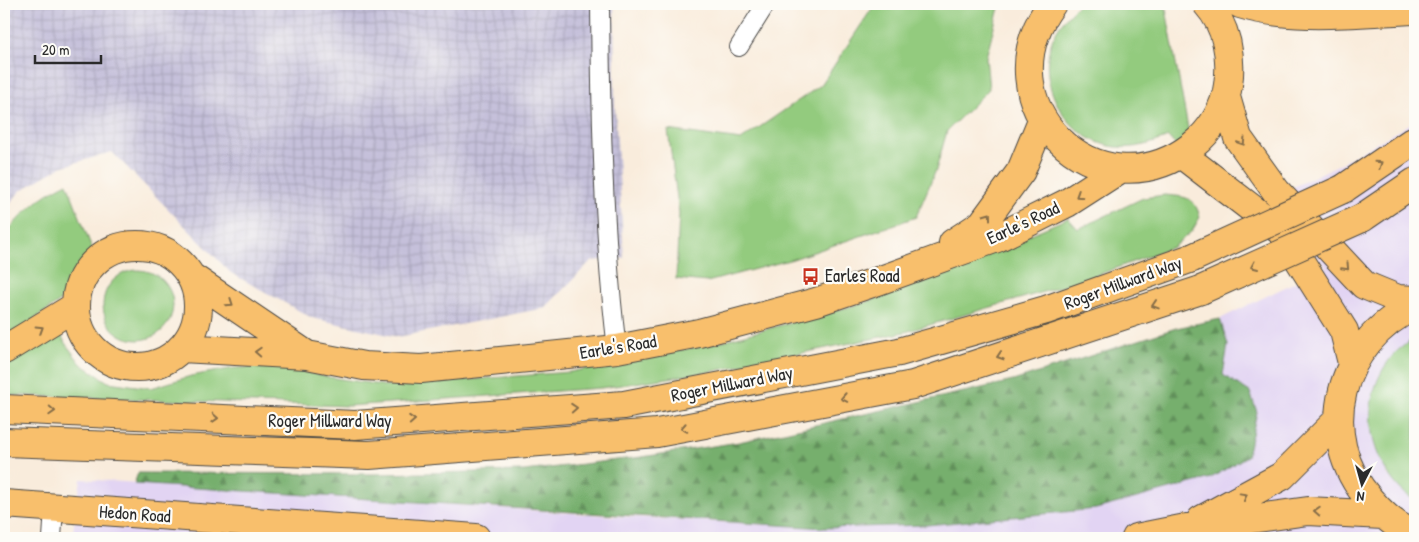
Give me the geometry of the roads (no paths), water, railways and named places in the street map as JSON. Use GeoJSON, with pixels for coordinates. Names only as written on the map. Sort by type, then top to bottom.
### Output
{"type":"FeatureCollection","features":[{"type":"Feature","properties":{"kind":"highway"},"geometry":{"type":"LineString","coordinates":[[1052,4],[1038,21],[1028,54],[1030,88],[1042,120],[1062,144],[1089,161],[1120,169],[1152,166],[1181,154],[1201,139],[1216,120],[1226,97],[1231,67],[1226,37],[1213,11],[1207,4]]}},
{"type":"Feature","properties":{"kind":"highway"},"geometry":{"type":"LineString","coordinates":[[1240,4],[1312,14],[1415,10]]}},
{"type":"Feature","properties":{"kind":"highway"},"geometry":{"type":"LineString","coordinates":[[1226,97],[1238,138],[1276,190],[1364,285],[1398,299],[1415,300]]}},
{"type":"Feature","properties":{"kind":"highway","name":"Earle's Road"},"geometry":{"type":"LineString","coordinates":[[920,264],[982,224],[1021,171],[1042,120]]}},
{"type":"Feature","properties":{"kind":"highway","name":"Roger Millward Way"},"geometry":{"type":"LineString","coordinates":[[4,409],[355,425],[624,405],[899,352],[1046,310],[1192,258],[1343,189],[1415,140]]}},
{"type":"Feature","properties":{"kind":"highway"},"geometry":{"type":"LineString","coordinates":[[1181,154],[1281,231],[1344,331],[1352,363]]}},
{"type":"Feature","properties":{"kind":"highway","name":"Earle's Road"},"geometry":{"type":"LineString","coordinates":[[181,348],[307,355],[364,366],[422,369],[617,348],[699,333],[816,302],[878,282],[920,264],[997,238],[1067,203],[1120,169]]}},
{"type":"Feature","properties":{"kind":"highway","name":"Roger Millward Way"},"geometry":{"type":"LineString","coordinates":[[4,442],[370,455],[657,433],[913,385],[1201,290],[1362,218],[1415,182]]}},
{"type":"Feature","properties":{"kind":"highway"},"geometry":{"type":"LineString","coordinates":[[137,245],[152,247],[167,253],[180,263],[190,276],[197,294],[198,313],[192,332],[181,348],[165,360],[145,367],[118,363],[105,358],[90,345],[80,327],[76,306],[78,290],[84,275],[94,262],[107,253],[122,247],[137,245]]}},
{"type":"Feature","properties":{"kind":"highway","name":"Earle's Road"},"geometry":{"type":"LineString","coordinates":[[190,276],[307,355]]}},
{"type":"Feature","properties":{"kind":"highway"},"geometry":{"type":"LineString","coordinates":[[4,350],[76,306]]}},
{"type":"Feature","properties":{"kind":"highway"},"geometry":{"type":"LineString","coordinates":[[1415,306],[1396,315],[1371,336],[1352,363],[1342,390],[1339,419],[1344,455],[1359,488],[1383,515],[1415,534]]}},
{"type":"Feature","properties":{"kind":"highway"},"geometry":{"type":"LineString","coordinates":[[1186,528],[1282,476],[1339,419]]}},
{"type":"Feature","properties":{"kind":"highway","name":"Hedon Road"},"geometry":{"type":"LineString","coordinates":[[4,504],[476,538]]}},
{"type":"Feature","properties":{"kind":"highway"},"geometry":{"type":"LineString","coordinates":[[1136,538],[1186,528],[1308,511],[1383,515]]}},
{"type":"Feature","properties":{"kind":"street"},"geometry":{"type":"LineString","coordinates":[[600,4],[601,113],[607,262],[617,348]]}},
{"type":"Feature","properties":{"kind":"street"},"geometry":{"type":"LineString","coordinates":[[739,46],[766,4]]}},
{"type":"Feature","properties":{"kind":"street"},"geometry":{"type":"LineString","coordinates":[[52,538],[54,508]]}},
{"type":"Feature","properties":{"kind":"place","name":"Earles Road"},"geometry":{"type":"Point","coordinates":[811,276]}}]}
